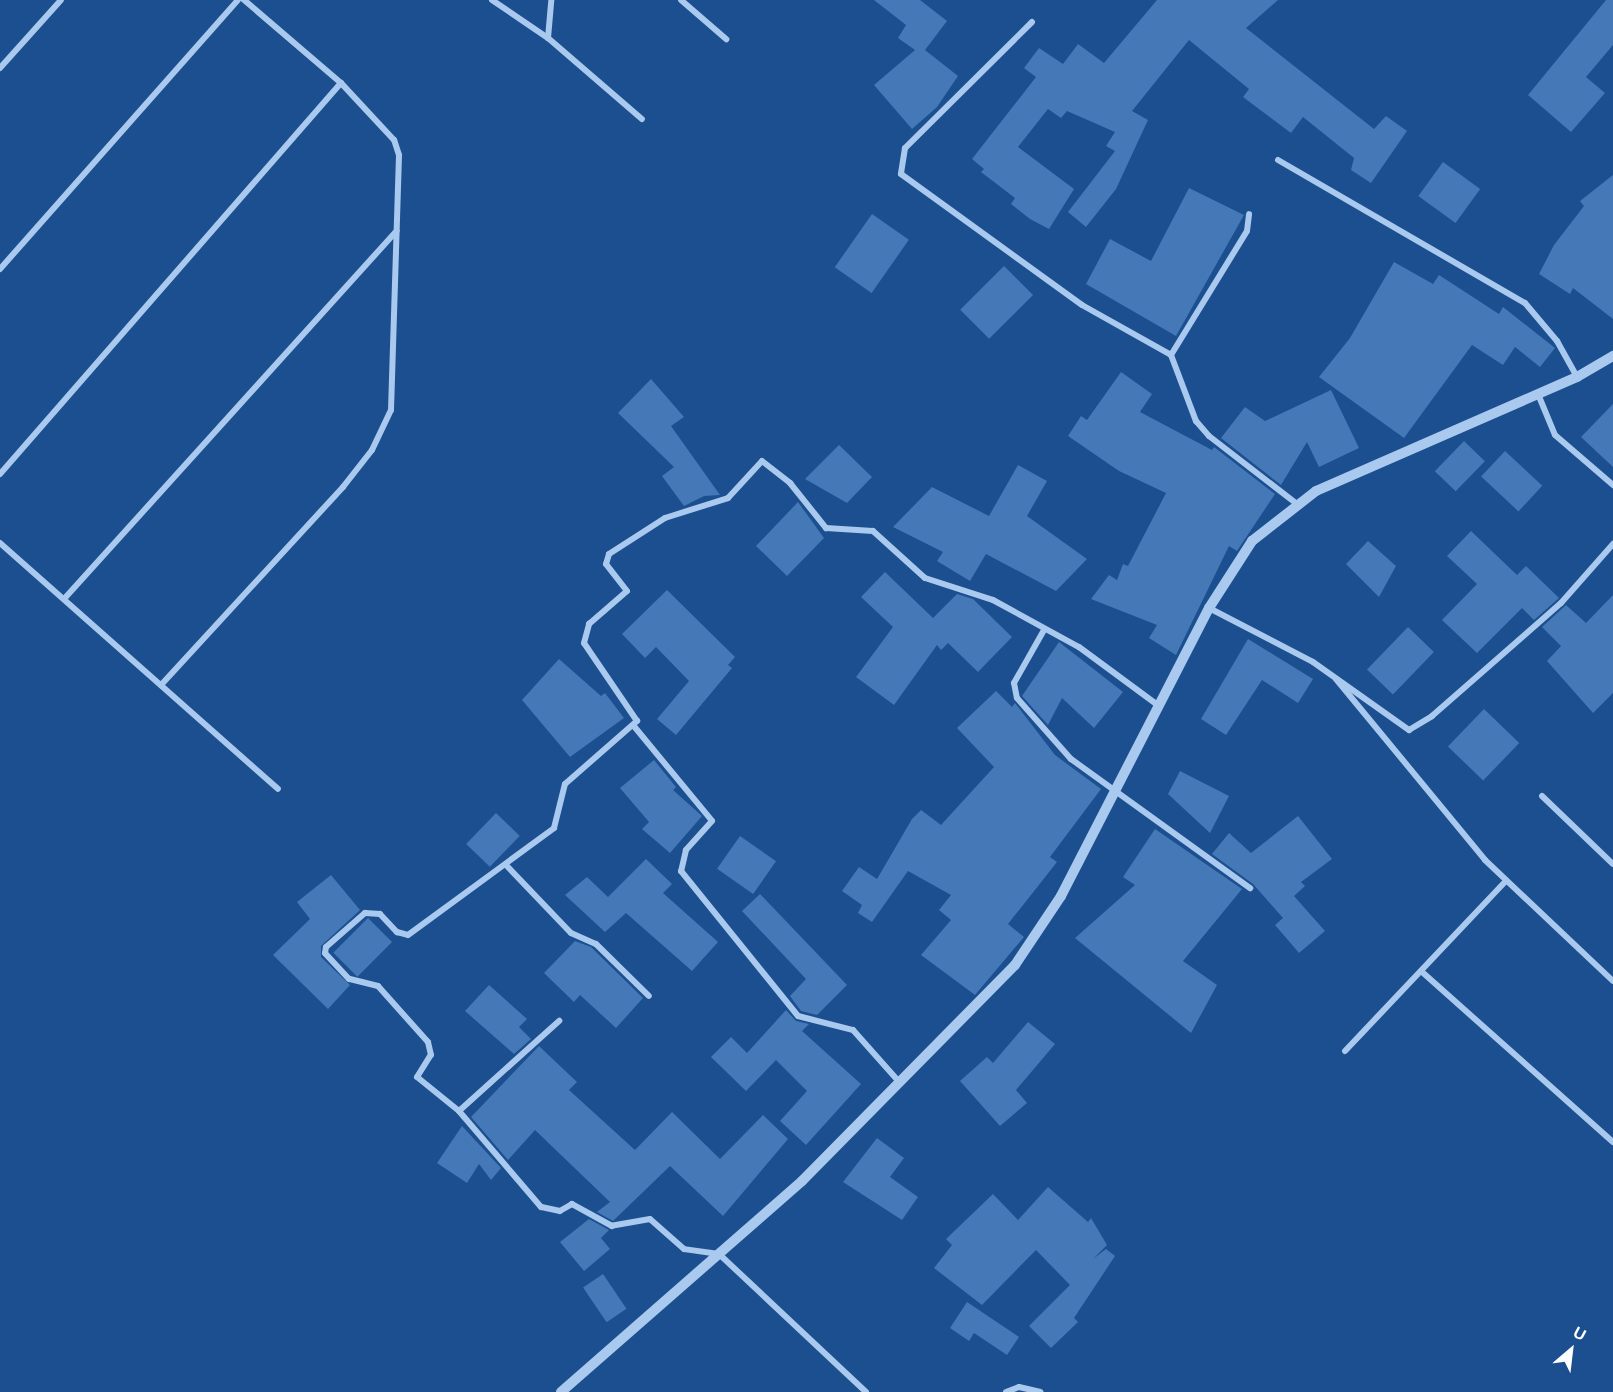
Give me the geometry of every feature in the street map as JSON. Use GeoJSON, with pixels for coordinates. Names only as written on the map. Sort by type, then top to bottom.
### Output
{"type":"FeatureCollection","features":[{"type":"Feature","properties":{"kind":"street"},"geometry":{"type":"LineString","coordinates":[[0,68],[60,0]]}},
{"type":"Feature","properties":{"kind":"street"},"geometry":{"type":"LineString","coordinates":[[0,269],[238,0]]}},
{"type":"Feature","properties":{"kind":"street"},"geometry":{"type":"LineString","coordinates":[[161,686],[343,487],[385,429],[394,389],[399,155],[394,140],[341,83],[244,0]]}},
{"type":"Feature","properties":{"kind":"street"},"geometry":{"type":"LineString","coordinates":[[492,0],[548,38],[642,118]]}},
{"type":"Feature","properties":{"kind":"street"},"geometry":{"type":"LineString","coordinates":[[548,38],[550,0]]}},
{"type":"Feature","properties":{"kind":"street"},"geometry":{"type":"LineString","coordinates":[[681,0],[726,39]]}},
{"type":"Feature","properties":{"kind":"street"},"geometry":{"type":"LineString","coordinates":[[1032,22],[905,148],[901,174],[1083,305],[1171,356],[1197,421],[1209,436],[1297,504]]}},
{"type":"Feature","properties":{"kind":"street"},"geometry":{"type":"LineString","coordinates":[[0,474],[341,83]]}},
{"type":"Feature","properties":{"kind":"street"},"geometry":{"type":"LineString","coordinates":[[1278,160],[1526,303],[1552,334],[1576,377]]}},
{"type":"Feature","properties":{"kind":"street"},"geometry":{"type":"LineString","coordinates":[[1171,356],[1247,231],[1249,214]]}},
{"type":"Feature","properties":{"kind":"street"},"geometry":{"type":"LineString","coordinates":[[64,599],[396,230]]}},
{"type":"Feature","properties":{"kind":"street"},"geometry":{"type":"LineString","coordinates":[[561,1392],[719,1254],[900,1083],[988,995],[1028,948],[1061,896],[1209,608],[1252,541],[1297,504],[1344,477],[1576,377],[1613,356]]}},
{"type":"Feature","properties":{"kind":"street"},"geometry":{"type":"LineString","coordinates":[[1538,394],[1556,435],[1613,485]]}},
{"type":"Feature","properties":{"kind":"street"},"geometry":{"type":"LineString","coordinates":[[866,1392],[719,1254],[684,1249],[650,1219],[612,1226],[572,1204],[560,1211],[541,1207],[459,1111],[417,1077],[431,1055],[428,1042],[378,986],[349,979],[325,953],[326,947],[365,913],[380,914],[397,932],[408,934],[554,828],[565,784],[633,725],[637,717],[584,643],[590,624],[627,591],[606,564],[609,554],[665,518],[728,498],[762,461],[790,483],[826,528],[873,531],[925,578],[993,600],[1044,630],[1079,647],[1159,706]]}},
{"type":"Feature","properties":{"kind":"street"},"geometry":{"type":"LineString","coordinates":[[0,543],[278,789]]}},
{"type":"Feature","properties":{"kind":"street"},"geometry":{"type":"LineString","coordinates":[[1209,608],[1332,674],[1397,725],[1415,728],[1561,603],[1613,544]]}},
{"type":"Feature","properties":{"kind":"street"},"geometry":{"type":"LineString","coordinates":[[1044,630],[1014,690],[1071,759],[1113,793],[1250,888]]}},
{"type":"Feature","properties":{"kind":"street"},"geometry":{"type":"LineString","coordinates":[[1332,674],[1505,882],[1613,981]]}},
{"type":"Feature","properties":{"kind":"street"},"geometry":{"type":"LineString","coordinates":[[633,725],[712,821],[686,850],[681,871],[793,1011],[809,1020],[842,1024],[853,1030],[900,1083]]}},
{"type":"Feature","properties":{"kind":"street"},"geometry":{"type":"LineString","coordinates":[[1542,796],[1613,864]]}},
{"type":"Feature","properties":{"kind":"street"},"geometry":{"type":"LineString","coordinates":[[506,865],[571,933],[596,944],[649,996]]}},
{"type":"Feature","properties":{"kind":"street"},"geometry":{"type":"LineString","coordinates":[[1345,1051],[1505,882]]}},
{"type":"Feature","properties":{"kind":"street"},"geometry":{"type":"LineString","coordinates":[[1421,970],[1613,1142]]}},
{"type":"Feature","properties":{"kind":"street"},"geometry":{"type":"LineString","coordinates":[[459,1111],[559,1021]]}},
{"type":"Feature","properties":{"kind":"street"},"geometry":{"type":"LineString","coordinates":[[1006,1392],[1019,1387],[1040,1392]]}},
{"type":"Feature","properties":{"kind":"building"},"geometry":{"type":"Polygon","coordinates":[[[874,0],[920,0],[947,21],[925,50],[958,76],[937,107],[912,129],[874,85],[915,50],[898,38],[906,25],[874,0]]]}},
{"type":"Feature","properties":{"kind":"building"},"geometry":{"type":"Polygon","coordinates":[[[1157,0],[1278,0],[1246,28],[1374,129],[1386,116],[1407,131],[1371,183],[1351,170],[1354,158],[1303,117],[1291,133],[1243,97],[1249,89],[1189,40],[1132,111],[1148,120],[1116,189],[1086,227],[1068,212],[1115,151],[1106,146],[1115,132],[1067,111],[1061,118],[1048,109],[1018,147],[1074,189],[1049,229],[1030,219],[1011,204],[1015,198],[981,172],[984,169],[972,159],[1036,77],[1024,68],[1039,48],[1063,64],[1078,44],[1104,63],[1157,0]]]}},
{"type":"Feature","properties":{"kind":"building"},"geometry":{"type":"Polygon","coordinates":[[[1606,0],[1613,0],[1613,45],[1586,77],[1605,93],[1571,132],[1528,95],[1606,0]]]}},
{"type":"Feature","properties":{"kind":"building"},"geometry":{"type":"Polygon","coordinates":[[[1443,162],[1480,189],[1456,223],[1418,196],[1443,162]]]}},
{"type":"Feature","properties":{"kind":"building"},"geometry":{"type":"Polygon","coordinates":[[[1613,175],[1613,319],[1573,288],[1570,294],[1539,274],[1554,245],[1584,206],[1580,201],[1613,175]]]}},
{"type":"Feature","properties":{"kind":"building"},"geometry":{"type":"Polygon","coordinates":[[[1189,188],[1244,215],[1176,336],[1086,284],[1110,239],[1151,261],[1189,188]]]}},
{"type":"Feature","properties":{"kind":"building"},"geometry":{"type":"Polygon","coordinates":[[[872,214],[909,240],[872,293],[835,267],[872,214]]]}},
{"type":"Feature","properties":{"kind":"building"},"geometry":{"type":"Polygon","coordinates":[[[1394,262],[1433,284],[1439,275],[1499,314],[1503,307],[1555,348],[1540,367],[1515,347],[1503,365],[1472,345],[1404,438],[1319,377],[1350,338],[1394,262]]]}},
{"type":"Feature","properties":{"kind":"building"},"geometry":{"type":"Polygon","coordinates":[[[1004,266],[1033,295],[989,339],[960,310],[1004,266]]]}},
{"type":"Feature","properties":{"kind":"building"},"geometry":{"type":"Polygon","coordinates":[[[1121,372],[1152,394],[1140,412],[1212,450],[1214,447],[1275,494],[1237,551],[1229,546],[1176,655],[1149,638],[1157,625],[1091,599],[1109,575],[1117,580],[1123,564],[1128,566],[1166,493],[1119,471],[1068,436],[1081,416],[1087,420],[1121,372]]]}},
{"type":"Feature","properties":{"kind":"building"},"geometry":{"type":"Polygon","coordinates":[[[651,379],[684,417],[671,426],[720,495],[704,496],[684,506],[662,476],[674,467],[618,413],[651,379]]]}},
{"type":"Feature","properties":{"kind":"building"},"geometry":{"type":"Polygon","coordinates":[[[1331,390],[1359,448],[1319,467],[1307,442],[1281,485],[1221,438],[1245,407],[1265,421],[1331,390]]]}},
{"type":"Feature","properties":{"kind":"building"},"geometry":{"type":"Polygon","coordinates":[[[1613,404],[1613,467],[1581,437],[1613,404]]]}},
{"type":"Feature","properties":{"kind":"building"},"geometry":{"type":"Polygon","coordinates":[[[1464,441],[1485,461],[1456,491],[1435,471],[1464,441]]]}},
{"type":"Feature","properties":{"kind":"building"},"geometry":{"type":"Polygon","coordinates":[[[839,445],[872,477],[847,503],[805,479],[839,445]]]}},
{"type":"Feature","properties":{"kind":"building"},"geometry":{"type":"Polygon","coordinates":[[[1505,451],[1542,486],[1518,511],[1481,477],[1505,451]]]}},
{"type":"Feature","properties":{"kind":"building"},"geometry":{"type":"Polygon","coordinates":[[[1018,465],[1047,481],[1027,516],[1087,559],[1056,591],[986,554],[970,581],[937,561],[943,552],[893,527],[932,487],[989,516],[1018,465]]]}},
{"type":"Feature","properties":{"kind":"building"},"geometry":{"type":"Polygon","coordinates":[[[798,502],[824,538],[787,576],[756,546],[798,502]]]}},
{"type":"Feature","properties":{"kind":"building"},"geometry":{"type":"Polygon","coordinates":[[[1471,531],[1517,575],[1526,566],[1559,598],[1534,620],[1522,608],[1477,653],[1442,620],[1477,584],[1447,556],[1471,531]]]}},
{"type":"Feature","properties":{"kind":"building"},"geometry":{"type":"Polygon","coordinates":[[[1368,541],[1396,566],[1379,597],[1346,564],[1368,541]]]}},
{"type":"Feature","properties":{"kind":"building"},"geometry":{"type":"Polygon","coordinates":[[[885,572],[933,618],[957,594],[973,599],[1012,637],[978,672],[948,643],[941,650],[937,645],[894,705],[856,677],[893,627],[861,597],[885,572]]]}},
{"type":"Feature","properties":{"kind":"building"},"geometry":{"type":"Polygon","coordinates":[[[667,590],[735,657],[728,665],[732,668],[676,735],[657,719],[689,681],[656,647],[645,658],[622,634],[667,590]]]}},
{"type":"Feature","properties":{"kind":"building"},"geometry":{"type":"Polygon","coordinates":[[[1613,595],[1613,693],[1593,713],[1547,661],[1561,646],[1542,627],[1566,605],[1586,623],[1613,595]]]}},
{"type":"Feature","properties":{"kind":"building"},"geometry":{"type":"Polygon","coordinates":[[[1408,627],[1434,652],[1393,694],[1367,669],[1408,627]]]}},
{"type":"Feature","properties":{"kind":"building"},"geometry":{"type":"Polygon","coordinates":[[[1248,639],[1313,679],[1298,703],[1262,680],[1226,735],[1201,719],[1248,639]]]}},
{"type":"Feature","properties":{"kind":"building"},"geometry":{"type":"Polygon","coordinates":[[[1059,642],[1123,692],[1094,728],[1062,698],[1048,725],[1022,696],[1059,642]]]}},
{"type":"Feature","properties":{"kind":"building"},"geometry":{"type":"Polygon","coordinates":[[[559,659],[601,696],[605,693],[624,718],[570,757],[522,700],[559,659]]]}},
{"type":"Feature","properties":{"kind":"building"},"geometry":{"type":"Polygon","coordinates":[[[996,691],[1012,707],[1015,703],[1055,755],[1101,789],[1050,857],[1057,862],[1008,924],[1024,937],[975,995],[921,955],[951,920],[939,910],[951,895],[908,871],[872,922],[858,913],[862,905],[842,891],[859,867],[877,879],[912,819],[921,810],[941,825],[994,767],[957,728],[996,691]]]}},
{"type":"Feature","properties":{"kind":"building"},"geometry":{"type":"Polygon","coordinates":[[[1484,709],[1519,743],[1483,780],[1448,746],[1484,709]]]}},
{"type":"Feature","properties":{"kind":"building"},"geometry":{"type":"Polygon","coordinates":[[[654,760],[676,787],[673,790],[702,816],[670,853],[642,829],[649,822],[620,788],[654,760]]]}},
{"type":"Feature","properties":{"kind":"building"},"geometry":{"type":"Polygon","coordinates":[[[1180,771],[1229,796],[1210,833],[1168,794],[1180,771]]]}},
{"type":"Feature","properties":{"kind":"building"},"geometry":{"type":"Polygon","coordinates":[[[496,813],[520,836],[490,867],[466,844],[496,813]]]}},
{"type":"Feature","properties":{"kind":"building"},"geometry":{"type":"Polygon","coordinates":[[[1298,816],[1332,859],[1301,882],[1305,886],[1294,896],[1325,931],[1299,953],[1275,925],[1283,918],[1253,884],[1212,854],[1229,833],[1251,853],[1298,816]]]}},
{"type":"Feature","properties":{"kind":"building"},"geometry":{"type":"Polygon","coordinates":[[[1155,829],[1242,889],[1183,961],[1217,985],[1191,1033],[1075,938],[1135,885],[1123,877],[1155,829]]]}},
{"type":"Feature","properties":{"kind":"building"},"geometry":{"type":"Polygon","coordinates":[[[740,836],[776,861],[753,894],[717,869],[740,836]]]}},
{"type":"Feature","properties":{"kind":"building"},"geometry":{"type":"Polygon","coordinates":[[[646,859],[672,884],[663,893],[718,942],[692,971],[626,913],[605,932],[565,895],[587,877],[608,897],[646,859]]]}},
{"type":"Feature","properties":{"kind":"building"},"geometry":{"type":"Polygon","coordinates":[[[331,875],[360,910],[321,946],[321,957],[350,985],[328,1009],[273,955],[310,919],[297,902],[331,875]]]}},
{"type":"Feature","properties":{"kind":"building"},"geometry":{"type":"Polygon","coordinates":[[[760,894],[847,985],[817,1015],[801,1011],[790,996],[806,979],[742,911],[760,894]]]}},
{"type":"Feature","properties":{"kind":"building"},"geometry":{"type":"Polygon","coordinates":[[[368,918],[392,942],[357,977],[333,953],[368,918]]]}},
{"type":"Feature","properties":{"kind":"building"},"geometry":{"type":"Polygon","coordinates":[[[575,941],[591,947],[643,998],[616,1028],[580,995],[574,1002],[544,973],[575,941]]]}},
{"type":"Feature","properties":{"kind":"building"},"geometry":{"type":"Polygon","coordinates":[[[489,985],[527,1019],[519,1027],[531,1039],[514,1054],[465,1011],[489,985]]]}},
{"type":"Feature","properties":{"kind":"building"},"geometry":{"type":"Polygon","coordinates":[[[786,1010],[796,1021],[809,1024],[802,1031],[861,1084],[806,1145],[780,1121],[807,1091],[776,1060],[746,1091],[711,1057],[731,1037],[747,1053],[786,1010]]]}},
{"type":"Feature","properties":{"kind":"building"},"geometry":{"type":"Polygon","coordinates":[[[1028,1022],[1055,1044],[1016,1090],[1027,1103],[1000,1126],[960,1081],[987,1057],[993,1063],[1028,1022]]]}},
{"type":"Feature","properties":{"kind":"building"},"geometry":{"type":"Polygon","coordinates":[[[539,1046],[577,1082],[569,1090],[635,1150],[672,1112],[720,1159],[763,1115],[788,1139],[723,1216],[670,1166],[613,1221],[597,1212],[610,1202],[535,1130],[508,1160],[471,1117],[539,1046]]]}},
{"type":"Feature","properties":{"kind":"building"},"geometry":{"type":"Polygon","coordinates":[[[462,1126],[501,1168],[491,1180],[479,1164],[467,1183],[437,1163],[462,1126]]]}},
{"type":"Feature","properties":{"kind":"building"},"geometry":{"type":"Polygon","coordinates":[[[877,1138],[904,1158],[890,1177],[918,1197],[902,1220],[843,1182],[877,1138]]]}},
{"type":"Feature","properties":{"kind":"building"},"geometry":{"type":"Polygon","coordinates":[[[1048,1187],[1088,1222],[1091,1218],[1107,1245],[1093,1259],[1106,1249],[1115,1256],[1074,1318],[1078,1322],[1051,1348],[1029,1326],[1070,1285],[1036,1250],[982,1305],[934,1268],[952,1245],[946,1239],[993,1194],[1018,1220],[1048,1187]]]}},
{"type":"Feature","properties":{"kind":"building"},"geometry":{"type":"Polygon","coordinates":[[[589,1219],[609,1230],[601,1238],[610,1249],[584,1271],[560,1242],[589,1219]]]}},
{"type":"Feature","properties":{"kind":"building"},"geometry":{"type":"Polygon","coordinates":[[[603,1274],[626,1309],[607,1322],[583,1287],[603,1274]]]}},
{"type":"Feature","properties":{"kind":"building"},"geometry":{"type":"Polygon","coordinates":[[[967,1302],[1019,1337],[1007,1355],[974,1333],[969,1341],[950,1328],[967,1302]]]}}]}
